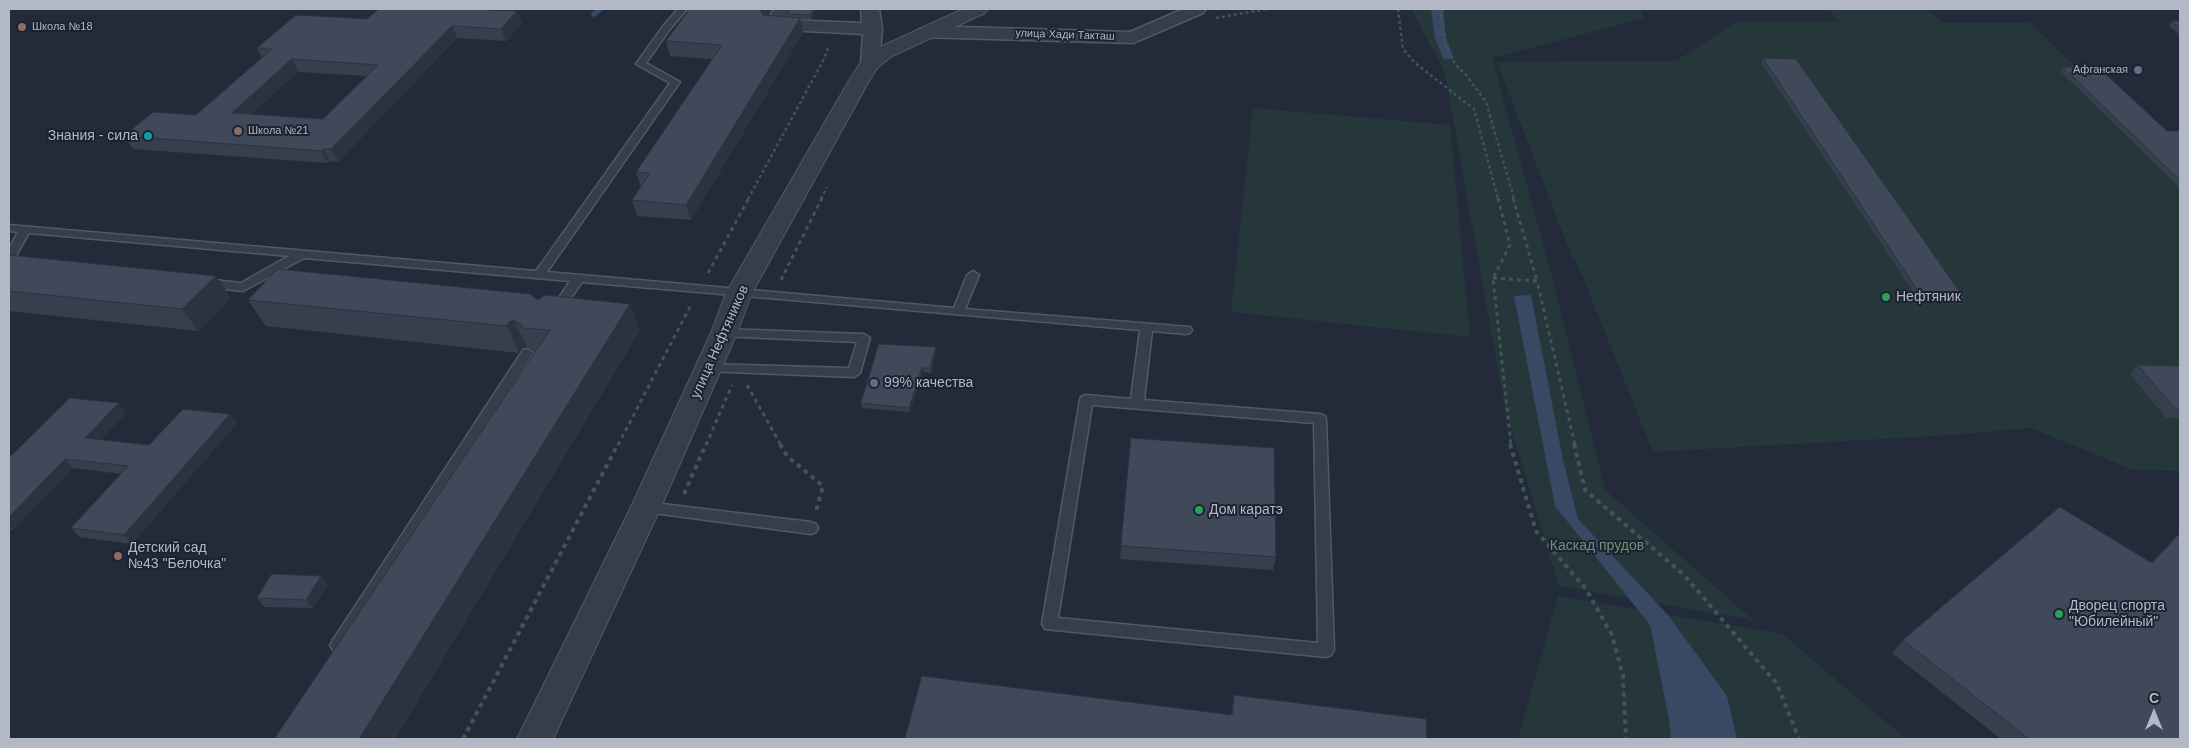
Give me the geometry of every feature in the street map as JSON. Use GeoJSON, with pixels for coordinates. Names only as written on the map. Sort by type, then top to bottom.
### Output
{"type":"FeatureCollection","features":[{"type":"Feature","properties":{"kind":"street"},"geometry":{"type":"LineString","coordinates":[[783,9],[774,25],[873,29]]}},
{"type":"Feature","properties":{"kind":"street"},"geometry":{"type":"LineString","coordinates":[[870,9],[874,40],[870,63]]}},
{"type":"Feature","properties":{"kind":"street","name":"улица Нефтяников"},"geometry":{"type":"LineString","coordinates":[[535,739],[661,509],[708,368],[739,294],[870,63],[886,52],[978,9]]}},
{"type":"Feature","properties":{"kind":"street","name":"улица Хади Такташ"},"geometry":{"type":"LineString","coordinates":[[926,33],[962,32],[1133,38],[1197,9]]}},
{"type":"Feature","properties":{"kind":"lane"},"geometry":{"type":"LineString","coordinates":[[539,275],[675,82],[641,64],[667,27],[683,9]]}},
{"type":"Feature","properties":{"kind":"lane"},"geometry":{"type":"LineString","coordinates":[[9,228],[739,294],[1186,330]]}},
{"type":"Feature","properties":{"kind":"lane"},"geometry":{"type":"LineString","coordinates":[[9,258],[25,230]]}},
{"type":"Feature","properties":{"kind":"lane"},"geometry":{"type":"LineString","coordinates":[[194,282],[243,286],[302,254]]}},
{"type":"Feature","properties":{"kind":"lane"},"geometry":{"type":"LineString","coordinates":[[958,312],[973,275]]}},
{"type":"Feature","properties":{"kind":"lane"},"geometry":{"type":"LineString","coordinates":[[549,321],[578,278]]}},
{"type":"Feature","properties":{"kind":"lane"},"geometry":{"type":"LineString","coordinates":[[1137,404],[1146,327]]}},
{"type":"Feature","properties":{"kind":"lane"},"geometry":{"type":"LineString","coordinates":[[708,368],[854,373],[864,338],[724,333]]}},
{"type":"Feature","properties":{"kind":"lane"},"geometry":{"type":"LineString","coordinates":[[331,655],[526,353]]}},
{"type":"Feature","properties":{"kind":"lane"},"geometry":{"type":"LineString","coordinates":[[1086,400],[1137,404],[1320,419],[1326,650],[1050,624],[1086,400]]}},
{"type":"Feature","properties":{"kind":"lane"},"geometry":{"type":"LineString","coordinates":[[661,509],[811,528]]}},
{"type":"Feature","properties":{"kind":"path"},"geometry":{"type":"LineString","coordinates":[[1398,9],[1403,49],[1415,64],[1474,109],[1510,245],[1493,278],[1511,449],[1536,531],[1586,589],[1612,635],[1623,676],[1626,739]]}},
{"type":"Feature","properties":{"kind":"path"},"geometry":{"type":"LineString","coordinates":[[1443,9],[1441,17],[1447,50],[1455,64],[1466,75],[1486,102],[1537,281],[1584,490],[1684,575],[1777,684],[1799,739]]}},
{"type":"Feature","properties":{"kind":"path"},"geometry":{"type":"LineString","coordinates":[[463,739],[700,289],[824,59],[836,28]]}},
{"type":"Feature","properties":{"kind":"path"},"geometry":{"type":"LineString","coordinates":[[773,296],[830,182]]}},
{"type":"Feature","properties":{"kind":"path"},"geometry":{"type":"LineString","coordinates":[[1493,278],[1537,281]]}},
{"type":"Feature","properties":{"kind":"path"},"geometry":{"type":"LineString","coordinates":[[661,509],[739,369]]}},
{"type":"Feature","properties":{"kind":"path"},"geometry":{"type":"LineString","coordinates":[[739,369],[787,456],[823,486],[811,528]]}},
{"type":"Feature","properties":{"kind":"green space","name":"Каскад прудов"},"geometry":{"type":"Polygon","coordinates":[[[1411,9],[1640,9],[1645,18],[1492,58],[1554,284],[1605,490],[1753,620],[1559,586],[1505,409],[1445,73],[1411,9]]]}},
{"type":"Feature","properties":{"kind":"green space","name":"Нефтяник"},"geometry":{"type":"Polygon","coordinates":[[[1829,9],[1927,9],[1944,23],[2030,23],[2180,167],[2180,471],[2133,470],[2031,428],[1952,435],[1653,452],[1575,258],[1572,257],[1497,62],[1676,61],[1736,22],[1839,22],[1829,9]]]}},
{"type":"Feature","properties":{"kind":"green space"},"geometry":{"type":"Polygon","coordinates":[[[1253,108],[1450,125],[1470,337],[1231,312],[1253,108]]]}},
{"type":"Feature","properties":{"kind":"green space"},"geometry":{"type":"Polygon","coordinates":[[[1558,596],[1782,634],[1906,739],[1518,739],[1558,596]]]}},
{"type":"Feature","properties":{"kind":"water"},"geometry":{"type":"Polygon","coordinates":[[[1431,9],[1443,9],[1446,38],[1454,58],[1444,60],[1435,38],[1431,9]]]}},
{"type":"Feature","properties":{"kind":"water"},"geometry":{"type":"Polygon","coordinates":[[[1531,295],[1563,460],[1578,519],[1668,615],[1727,696],[1737,739],[1671,739],[1669,719],[1650,625],[1555,506],[1514,296],[1531,295]]]}},
{"type":"Feature","properties":{"kind":"building"},"geometry":{"type":"Polygon","coordinates":[[[379,9],[489,9],[517,11],[501,29],[452,26],[331,149],[323,149],[321,151],[124,136],[153,112],[196,115],[272,49],[257,48],[296,15],[367,19],[379,9]],[[292,59],[232,113],[323,119],[378,65],[292,59]]]}},
{"type":"Feature","properties":{"kind":"building"},"geometry":{"type":"Polygon","coordinates":[[[690,9],[760,9],[763,15],[800,18],[686,205],[632,200],[650,173],[636,172],[722,45],[666,41],[690,9]]]}},
{"type":"Feature","properties":{"kind":"building"},"geometry":{"type":"Polygon","coordinates":[[[791,9],[814,9],[810,15],[788,14],[791,9]]]}},
{"type":"Feature","properties":{"kind":"building"},"geometry":{"type":"Polygon","coordinates":[[[2172,21],[2180,21],[2180,28],[2172,21]]]}},
{"type":"Feature","properties":{"kind":"building"},"geometry":{"type":"Polygon","coordinates":[[[1763,58],[1796,59],[1965,299],[1923,298],[1763,58]]]}},
{"type":"Feature","properties":{"kind":"building"},"geometry":{"type":"Polygon","coordinates":[[[2063,67],[2098,67],[2167,131],[2180,131],[2180,180],[2063,67]]]}},
{"type":"Feature","properties":{"kind":"building"},"geometry":{"type":"Polygon","coordinates":[[[9,255],[216,276],[182,309],[9,291],[9,255]]]}},
{"type":"Feature","properties":{"kind":"building"},"geometry":{"type":"Polygon","coordinates":[[[278,269],[530,294],[538,300],[545,295],[630,304],[359,739],[274,739],[550,330],[522,328],[522,325],[514,320],[509,322],[507,326],[248,300],[278,269]]]}},
{"type":"Feature","properties":{"kind":"building"},"geometry":{"type":"Polygon","coordinates":[[[879,344],[936,347],[930,368],[922,368],[909,408],[861,403],[879,344]]]}},
{"type":"Feature","properties":{"kind":"building"},"geometry":{"type":"Polygon","coordinates":[[[2138,365],[2180,366],[2180,409],[2175,408],[2138,365]]]}},
{"type":"Feature","properties":{"kind":"building"},"geometry":{"type":"Polygon","coordinates":[[[70,398],[119,403],[85,438],[149,445],[183,409],[230,414],[124,535],[71,528],[128,466],[65,459],[9,517],[9,458],[70,398]]]}},
{"type":"Feature","properties":{"kind":"building","name":"Дом каратэ"},"geometry":{"type":"Polygon","coordinates":[[[1131,438],[1274,448],[1276,557],[1121,546],[1131,438]]]}},
{"type":"Feature","properties":{"kind":"building","name":"Дворец спорта \"Юбилейный\""},"geometry":{"type":"Polygon","coordinates":[[[2060,507],[2152,563],[2180,533],[2180,739],[2029,739],[1903,640],[2060,507]]]}},
{"type":"Feature","properties":{"kind":"building"},"geometry":{"type":"Polygon","coordinates":[[[272,574],[321,576],[306,600],[257,598],[272,574]]]}},
{"type":"Feature","properties":{"kind":"building"},"geometry":{"type":"Polygon","coordinates":[[[922,676],[1233,715],[1234,695],[1426,719],[1427,739],[905,739],[922,676]]]}},
{"type":"Feature","properties":{"kind":"waterway"},"geometry":{"type":"LineString","coordinates":[[594,14],[600,9]]}},
{"type":"Feature","properties":{"kind":"place","name":"Школа №18"},"geometry":{"type":"Point","coordinates":[22,27]}},
{"type":"Feature","properties":{"kind":"place","name":"Афганская"},"geometry":{"type":"Point","coordinates":[2138,70]}},
{"type":"Feature","properties":{"kind":"place","name":"Школа №21"},"geometry":{"type":"Point","coordinates":[238,131]}},
{"type":"Feature","properties":{"kind":"place","name":"Знания - сила"},"geometry":{"type":"Point","coordinates":[148,136]}},
{"type":"Feature","properties":{"kind":"place","name":"Нефтяник"},"geometry":{"type":"Point","coordinates":[1886,297]}},
{"type":"Feature","properties":{"kind":"place","name":"99% качества"},"geometry":{"type":"Point","coordinates":[874,383]}},
{"type":"Feature","properties":{"kind":"place","name":"Дом каратэ"},"geometry":{"type":"Point","coordinates":[1199,510]}},
{"type":"Feature","properties":{"kind":"place","name":"Детский сад №43 \"Белочка\""},"geometry":{"type":"Point","coordinates":[118,556]}},
{"type":"Feature","properties":{"kind":"place","name":"Дворец спорта \"Юбилейный\""},"geometry":{"type":"Point","coordinates":[2059,614]}}]}
